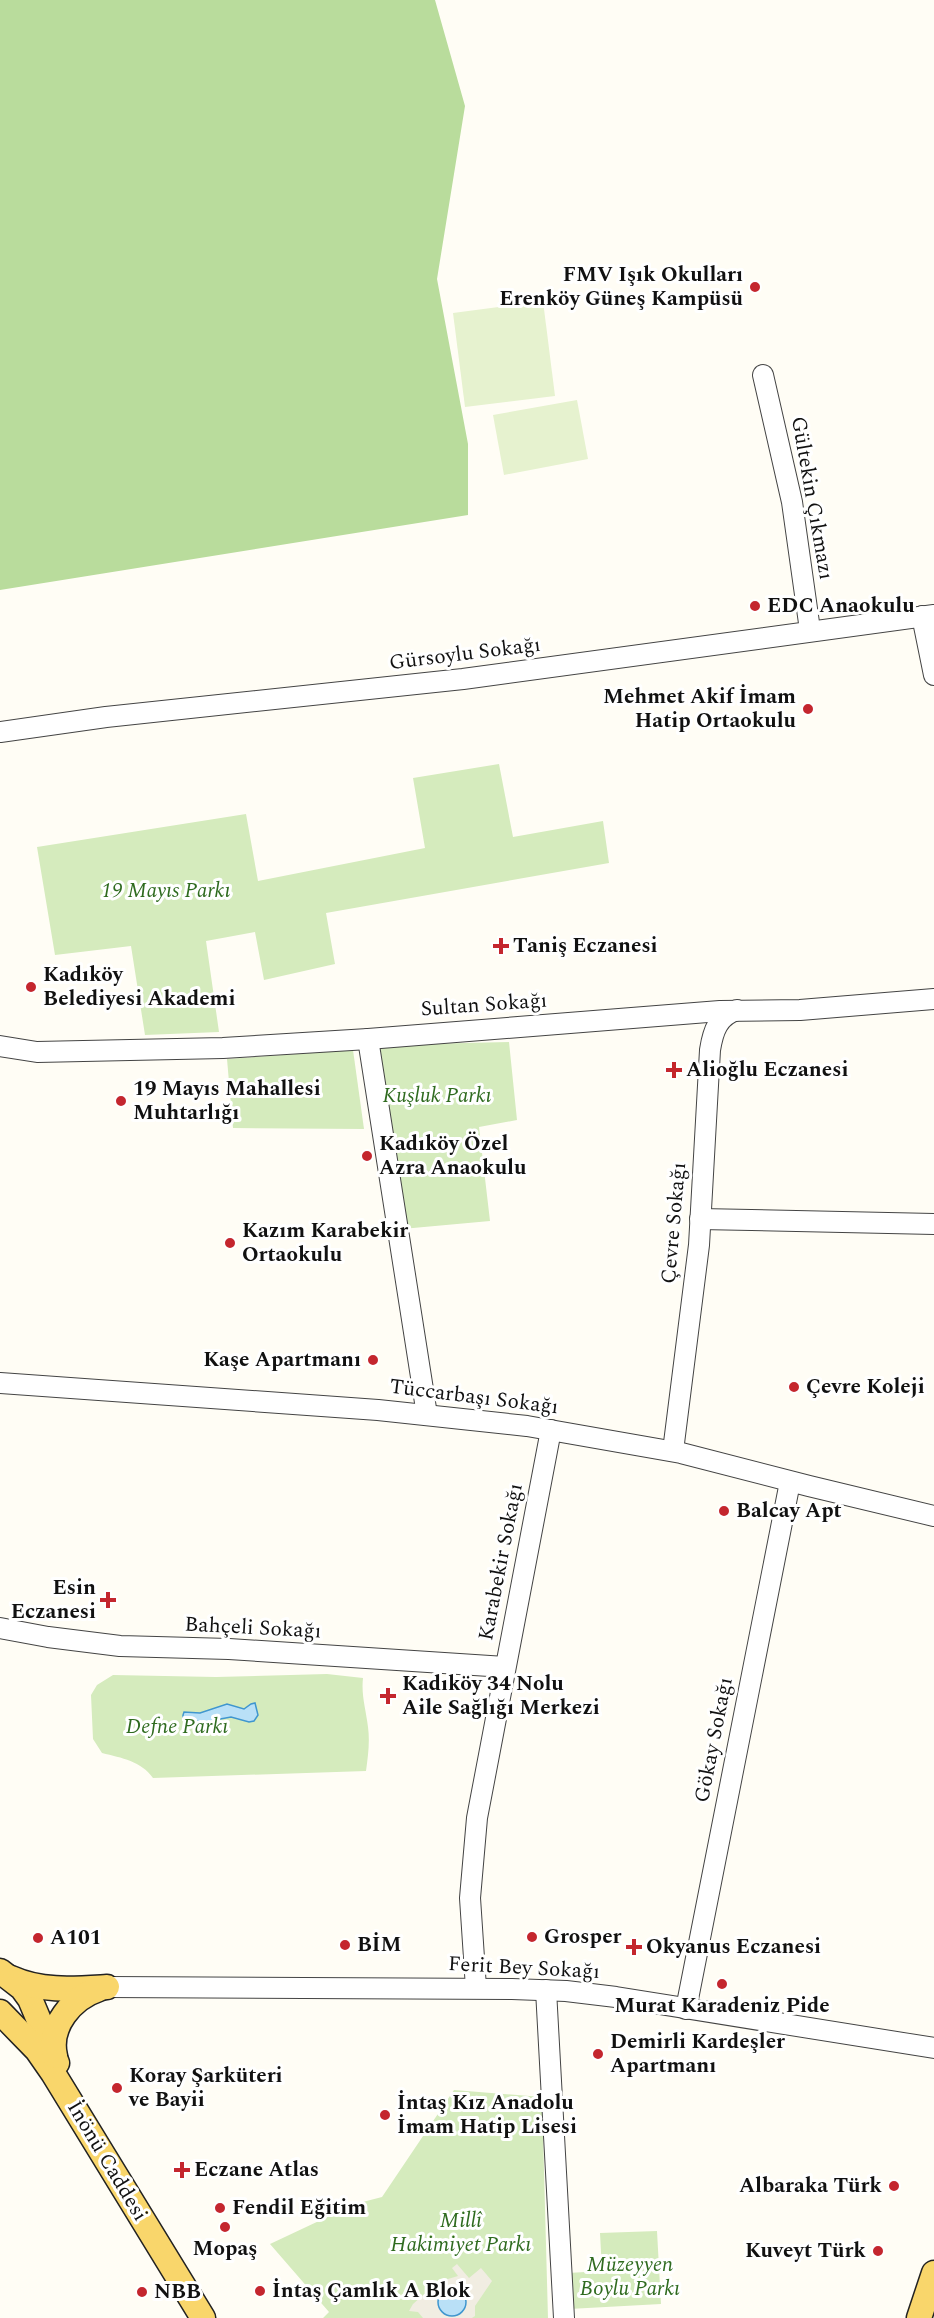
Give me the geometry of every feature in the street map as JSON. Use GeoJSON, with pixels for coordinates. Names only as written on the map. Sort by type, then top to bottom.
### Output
{"type":"FeatureCollection","features":[{"type":"Feature","properties":{"kind":"main road"},"geometry":{"type":"LineString","coordinates":[[3,1973],[22,1983],[48,1988],[107,1988]]}},
{"type":"Feature","properties":{"kind":"main road"},"geometry":{"type":"LineString","coordinates":[[3,1973],[22,1988],[30,1999],[88,2130]]}},
{"type":"Feature","properties":{"kind":"main road"},"geometry":{"type":"LineString","coordinates":[[56,2061],[53,2042],[62,2018],[83,1997],[93,1991],[107,1988]]}},
{"type":"Feature","properties":{"kind":"main road","name":"İnönü Caddesi"},"geometry":{"type":"LineString","coordinates":[[0,2012],[43,2058],[203,2318]]}},
{"type":"Feature","properties":{"kind":"main road"},"geometry":{"type":"LineString","coordinates":[[919,2318],[934,2273]]}},
{"type":"Feature","properties":{"kind":"street","name":"Gültekin Çıkmazı"},"geometry":{"type":"LineString","coordinates":[[763,375],[792,502],[810,630]]}},
{"type":"Feature","properties":{"kind":"street","name":"Gürsoylu Sokağı"},"geometry":{"type":"LineString","coordinates":[[0,732],[106,717],[463,679],[810,630],[928,616]]}},
{"type":"Feature","properties":{"kind":"street"},"geometry":{"type":"LineString","coordinates":[[928,616],[934,675]]}},
{"type":"Feature","properties":{"kind":"street","name":"Sultan Sokağı"},"geometry":{"type":"LineString","coordinates":[[0,1046],[37,1052],[191,1049],[368,1039],[737,1010],[800,1010],[934,999]]}},
{"type":"Feature","properties":{"kind":"street","name":"Çevre Sokağı"},"geometry":{"type":"LineString","coordinates":[[673,1451],[700,1219],[710,1050],[720,1021],[726,1014],[737,1010]]}},
{"type":"Feature","properties":{"kind":"street"},"geometry":{"type":"LineString","coordinates":[[686,1015],[694,1018],[704,1028],[710,1050]]}},
{"type":"Feature","properties":{"kind":"street"},"geometry":{"type":"LineString","coordinates":[[368,1039],[427,1415]]}},
{"type":"Feature","properties":{"kind":"street","name":"Sultan Sokağı"},"geometry":{"type":"LineString","coordinates":[[0,1060],[37,1052]]}},
{"type":"Feature","properties":{"kind":"street"},"geometry":{"type":"LineString","coordinates":[[700,1219],[934,1224]]}},
{"type":"Feature","properties":{"kind":"street","name":"Tüccarbaşı Sokağı"},"geometry":{"type":"LineString","coordinates":[[0,1383],[427,1415],[551,1430],[673,1451],[790,1482],[934,1516]]}},
{"type":"Feature","properties":{"kind":"street","name":"Karabekir Sokağı"},"geometry":{"type":"LineString","coordinates":[[476,1989],[471,1918],[472,1866],[479,1806],[551,1430]]}},
{"type":"Feature","properties":{"kind":"street","name":"Gökay Sokağı"},"geometry":{"type":"LineString","coordinates":[[686,2008],[790,1482]]}},
{"type":"Feature","properties":{"kind":"street","name":"Bahçeli Sokağı"},"geometry":{"type":"LineString","coordinates":[[0,1628],[114,1646],[229,1649],[505,1667]]}},
{"type":"Feature","properties":{"kind":"street","name":"Ferit Bey Sokağı"},"geometry":{"type":"LineString","coordinates":[[107,1988],[546,1990],[686,2008],[934,2048]]}},
{"type":"Feature","properties":{"kind":"street"},"geometry":{"type":"LineString","coordinates":[[546,1990],[564,2318]]}},
{"type":"Feature","properties":{"kind":"green space"},"geometry":{"type":"Polygon","coordinates":[[[0,0],[435,0],[465,106],[437,279],[468,444],[468,515],[0,590],[0,0]]]}},
{"type":"Feature","properties":{"kind":"green space"},"geometry":{"type":"Polygon","coordinates":[[[543,301],[555,396],[465,407],[453,313],[543,301]]]}},
{"type":"Feature","properties":{"kind":"green space"},"geometry":{"type":"Polygon","coordinates":[[[577,400],[588,459],[504,475],[493,415],[577,400]]]}},
{"type":"Feature","properties":{"kind":"green space","name":"19 Mayıs Parkı"},"geometry":{"type":"Polygon","coordinates":[[[499,764],[513,837],[603,821],[609,863],[326,913],[335,964],[264,980],[255,932],[206,941],[219,1032],[145,1035],[131,946],[55,955],[37,847],[246,814],[258,881],[425,848],[413,778],[499,764]]]}},
{"type":"Feature","properties":{"kind":"green space","name":"Kuşluk Parkı"},"geometry":{"type":"Polygon","coordinates":[[[509,1042],[517,1120],[479,1127],[490,1221],[402,1229],[378,1045],[509,1042]]]}},
{"type":"Feature","properties":{"kind":"green space"},"geometry":{"type":"Polygon","coordinates":[[[353,1050],[364,1129],[233,1128],[227,1059],[353,1050]]]}},
{"type":"Feature","properties":{"kind":"green space","name":"Defne Parkı"},"geometry":{"type":"Polygon","coordinates":[[[327,1674],[363,1678],[369,1738],[366,1771],[153,1778],[137,1764],[102,1753],[93,1739],[91,1695],[97,1685],[113,1675],[216,1677],[327,1674]]]}},
{"type":"Feature","properties":{"kind":"green space","name":"Millî Hakimiyet Parkı"},"geometry":{"type":"Polygon","coordinates":[[[454,2090],[542,2097],[548,2318],[323,2318],[329,2312],[270,2244],[355,2204],[382,2197],[454,2090]]]}},
{"type":"Feature","properties":{"kind":"green space","name":"Müzeyyen Boylu Parkı"},"geometry":{"type":"Polygon","coordinates":[[[657,2231],[661,2304],[569,2309],[568,2273],[602,2271],[600,2233],[657,2231]]]}},
{"type":"Feature","properties":{"kind":"shaded area"},"geometry":{"type":"Polygon","coordinates":[[[457,2264],[469,2278],[481,2268],[492,2281],[475,2306],[475,2316],[472,2318],[423,2318],[418,2312],[409,2311],[413,2304],[438,2282],[458,2276],[452,2268],[457,2264]]]}},
{"type":"Feature","properties":{"kind":"water"},"geometry":{"type":"Polygon","coordinates":[[[255,1703],[258,1715],[254,1721],[249,1722],[231,1717],[204,1722],[183,1718],[184,1712],[200,1713],[227,1704],[244,1709],[255,1703]]]}},
{"type":"Feature","properties":{"kind":"water"},"geometry":{"type":"Polygon","coordinates":[[[452,2288],[462,2292],[466,2302],[462,2312],[452,2316],[442,2312],[438,2302],[442,2292],[452,2288]]]}},
{"type":"Feature","properties":{"kind":"place","name":"FMV Işık Okulları Erenköy Güneş Kampüsü"},"geometry":{"type":"Point","coordinates":[755,287]}},
{"type":"Feature","properties":{"kind":"place","name":"EDC Anaokulu"},"geometry":{"type":"Point","coordinates":[755,606]}},
{"type":"Feature","properties":{"kind":"place","name":"Mehmet Akif İmam Hatip Ortaokulu"},"geometry":{"type":"Point","coordinates":[808,709]}},
{"type":"Feature","properties":{"kind":"place","name":"Taniş Eczanesi"},"geometry":{"type":"Point","coordinates":[501,946]}},
{"type":"Feature","properties":{"kind":"place","name":"Kadıköy Belediyesi Akademi"},"geometry":{"type":"Point","coordinates":[31,987]}},
{"type":"Feature","properties":{"kind":"place","name":"Alioğlu Eczanesi"},"geometry":{"type":"Point","coordinates":[674,1070]}},
{"type":"Feature","properties":{"kind":"place","name":"19 Mayıs Mahallesi Muhtarlığı"},"geometry":{"type":"Point","coordinates":[121,1101]}},
{"type":"Feature","properties":{"kind":"place","name":"Kadıköy Özel Azra Anaokulu"},"geometry":{"type":"Point","coordinates":[367,1156]}},
{"type":"Feature","properties":{"kind":"place","name":"Kazım Karabekir Ortaokulu"},"geometry":{"type":"Point","coordinates":[230,1243]}},
{"type":"Feature","properties":{"kind":"place","name":"Kaşe Apartmanı"},"geometry":{"type":"Point","coordinates":[373,1360]}},
{"type":"Feature","properties":{"kind":"place","name":"Çevre Koleji"},"geometry":{"type":"Point","coordinates":[794,1387]}},
{"type":"Feature","properties":{"kind":"place","name":"Balcay Apt"},"geometry":{"type":"Point","coordinates":[724,1511]}},
{"type":"Feature","properties":{"kind":"place","name":"Esin Eczanesi"},"geometry":{"type":"Point","coordinates":[108,1600]}},
{"type":"Feature","properties":{"kind":"place","name":"Kadıköy 34 Nolu Aile Sağlığı Merkezi"},"geometry":{"type":"Point","coordinates":[388,1696]}},
{"type":"Feature","properties":{"kind":"place","name":"Grosper"},"geometry":{"type":"Point","coordinates":[532,1937]}},
{"type":"Feature","properties":{"kind":"place","name":"A101"},"geometry":{"type":"Point","coordinates":[38,1938]}},
{"type":"Feature","properties":{"kind":"place","name":"BİM"},"geometry":{"type":"Point","coordinates":[345,1945]}},
{"type":"Feature","properties":{"kind":"place","name":"Okyanus Eczanesi"},"geometry":{"type":"Point","coordinates":[634,1947]}},
{"type":"Feature","properties":{"kind":"place","name":"Murat Karadeniz Pide"},"geometry":{"type":"Point","coordinates":[722,1984]}},
{"type":"Feature","properties":{"kind":"place","name":"Demirli Kardeşler Apartmanı"},"geometry":{"type":"Point","coordinates":[598,2054]}},
{"type":"Feature","properties":{"kind":"place","name":"Koray Şarküteri ve Bayii"},"geometry":{"type":"Point","coordinates":[117,2088]}},
{"type":"Feature","properties":{"kind":"place","name":"İntaş Kız Anadolu İmam Hatip Lisesi"},"geometry":{"type":"Point","coordinates":[385,2115]}},
{"type":"Feature","properties":{"kind":"place","name":"Eczane Atlas"},"geometry":{"type":"Point","coordinates":[182,2170]}},
{"type":"Feature","properties":{"kind":"place","name":"Albaraka Türk"},"geometry":{"type":"Point","coordinates":[894,2186]}},
{"type":"Feature","properties":{"kind":"place","name":"Fendil Eğitim"},"geometry":{"type":"Point","coordinates":[220,2208]}},
{"type":"Feature","properties":{"kind":"place","name":"Mopaş"},"geometry":{"type":"Point","coordinates":[225,2227]}},
{"type":"Feature","properties":{"kind":"place","name":"Kuveyt Türk"},"geometry":{"type":"Point","coordinates":[878,2251]}},
{"type":"Feature","properties":{"kind":"place","name":"İntaş Çamlık A Blok"},"geometry":{"type":"Point","coordinates":[260,2291]}},
{"type":"Feature","properties":{"kind":"place","name":"NBB"},"geometry":{"type":"Point","coordinates":[142,2292]}}]}
